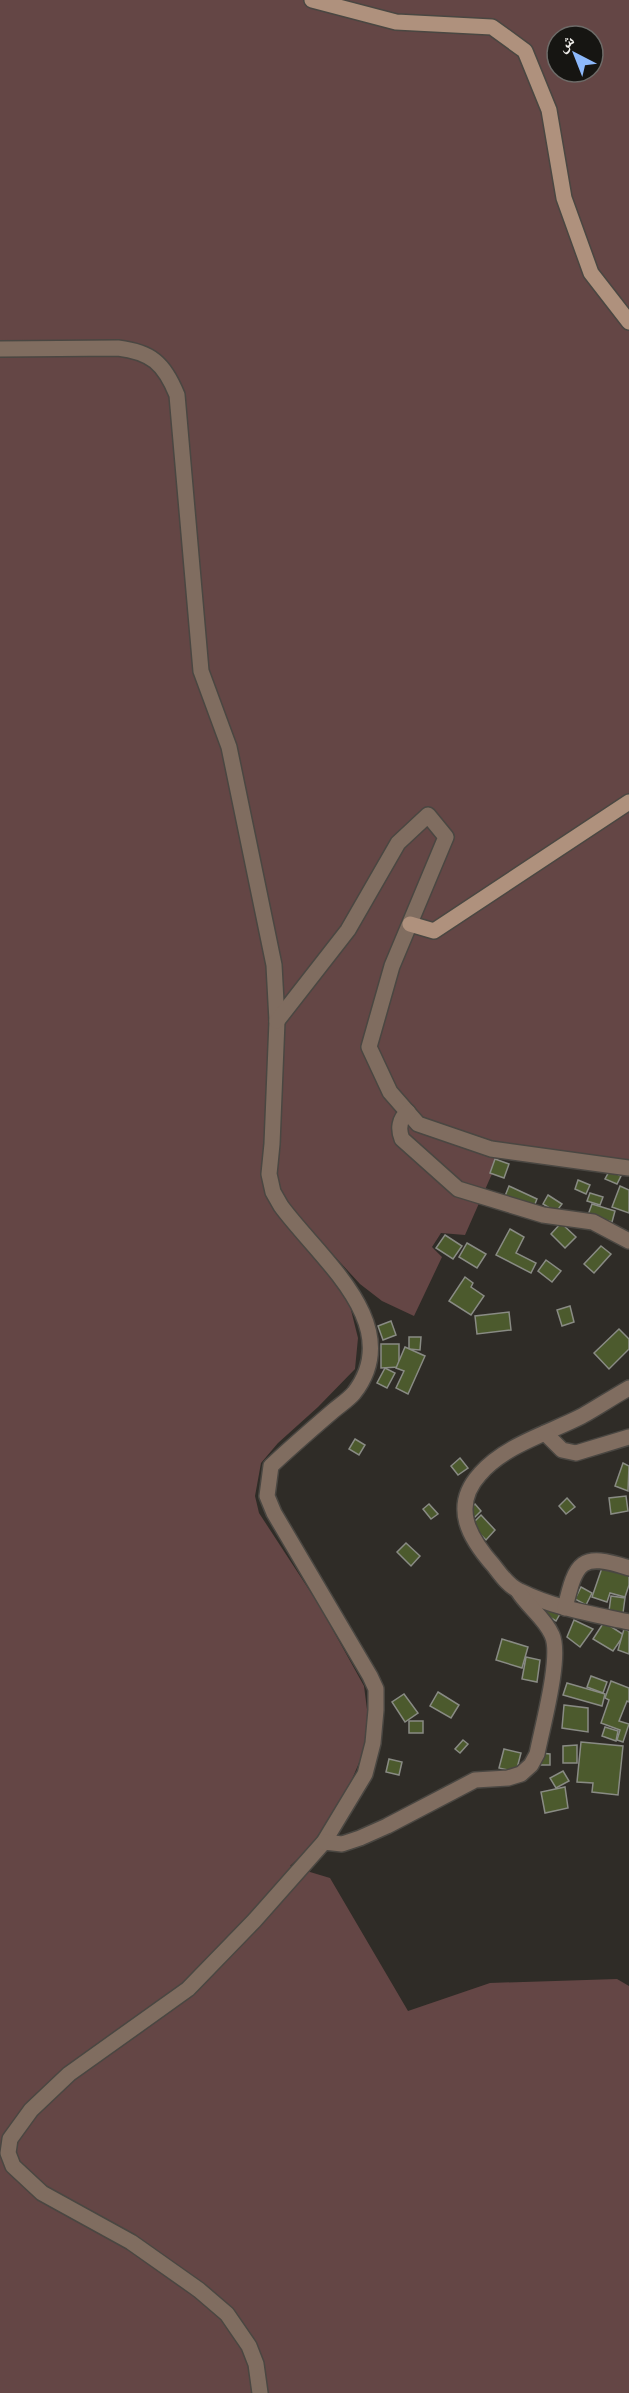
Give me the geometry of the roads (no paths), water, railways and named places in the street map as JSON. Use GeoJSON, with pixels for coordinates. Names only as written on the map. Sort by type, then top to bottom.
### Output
{"type":"FeatureCollection","features":[{"type":"Feature","properties":{"kind":"street"},"geometry":{"type":"LineString","coordinates":[[312,0],[396,22],[492,27],[525,51],[549,110],[564,198],[591,273],[629,322]]}},
{"type":"Feature","properties":{"kind":"street"},"geometry":{"type":"LineString","coordinates":[[0,349],[118,348],[137,350],[156,360],[169,375],[177,395],[201,671],[229,747],[274,965],[277,1021],[269,1174],[273,1192],[299,1230],[356,1297],[372,1340],[371,1355],[363,1380],[352,1395],[271,1466],[267,1496],[273,1513],[376,1689],[373,1743],[365,1774],[324,1842],[254,1921],[188,1989],[69,2074],[31,2110],[10,2139],[8,2153],[14,2166],[42,2193],[131,2242],[199,2290],[227,2314],[249,2346],[256,2364],[260,2393]]}},
{"type":"Feature","properties":{"kind":"street"},"geometry":{"type":"LineString","coordinates":[[410,924],[434,931],[629,802]]}},
{"type":"Feature","properties":{"kind":"street"},"geometry":{"type":"LineString","coordinates":[[277,1021],[348,930],[398,843],[428,815],[446,837],[392,966],[369,1047],[390,1092],[418,1124],[491,1149],[629,1168]]}},
{"type":"Feature","properties":{"kind":"street"},"geometry":{"type":"LineString","coordinates":[[408,1112],[399,1127],[402,1139],[458,1189],[549,1217],[593,1222],[629,1241]]}},
{"type":"Feature","properties":{"kind":"street"},"geometry":{"type":"LineString","coordinates":[[324,1842],[342,1844],[351,1841],[387,1826],[475,1780],[508,1778],[521,1774],[531,1765],[537,1754],[555,1656],[552,1635],[518,1591],[477,1548],[467,1527],[466,1501],[480,1473],[501,1456],[581,1416],[629,1388]]}},
{"type":"Feature","properties":{"kind":"street"},"geometry":{"type":"LineString","coordinates":[[545,1433],[562,1450],[576,1453],[629,1437]]}},
{"type":"Feature","properties":{"kind":"street"},"geometry":{"type":"LineString","coordinates":[[565,1608],[574,1574],[586,1563],[602,1560],[629,1568]]}},
{"type":"Feature","properties":{"kind":"street"},"geometry":{"type":"LineString","coordinates":[[518,1591],[565,1608],[629,1622]]}}]}
